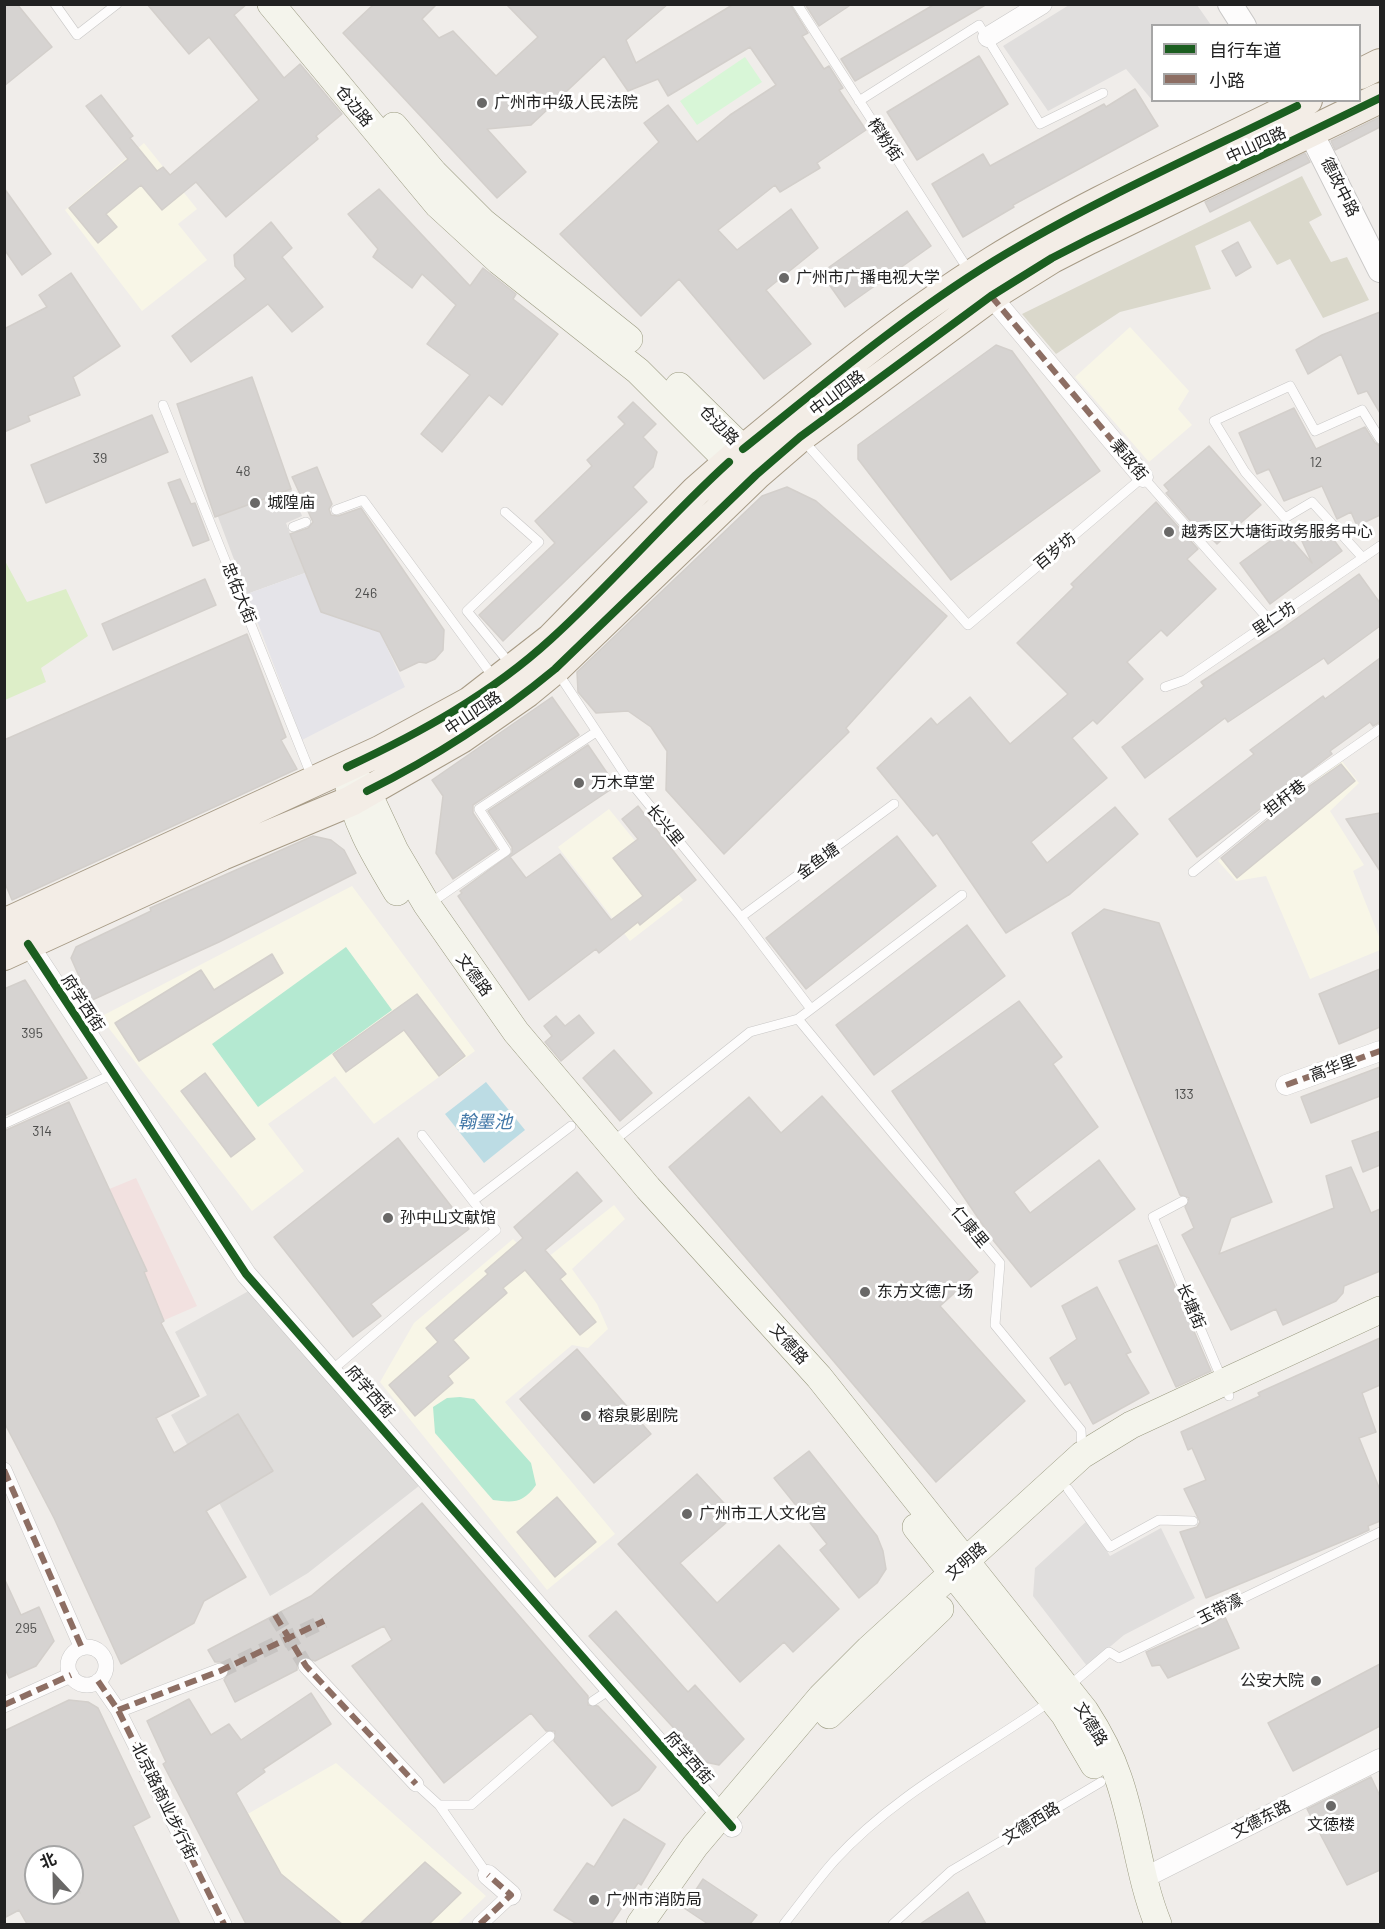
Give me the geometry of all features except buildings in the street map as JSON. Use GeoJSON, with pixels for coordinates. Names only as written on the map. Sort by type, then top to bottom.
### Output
{"type":"FeatureCollection","features":[{"type":"Feature","properties":{"kind":"main road","name":"仓边路"},"geometry":{"type":"LineString","coordinates":[[271,4],[438,205],[499,261],[638,371],[743,462]]}},
{"type":"Feature","properties":{"kind":"main road","name":"仓边路"},"geometry":{"type":"LineString","coordinates":[[295,4],[405,139],[459,199],[510,246],[641,349],[743,462]]}},
{"type":"Feature","properties":{"kind":"main road"},"geometry":{"type":"LineString","coordinates":[[1361,73],[1380,64]]}},
{"type":"Feature","properties":{"kind":"main road","name":"中山四路"},"geometry":{"type":"LineString","coordinates":[[16,950],[222,855],[359,796],[461,738],[527,692],[555,669],[743,462],[866,353],[982,286],[1080,244],[1380,98]]}},
{"type":"Feature","properties":{"kind":"main road","name":"中山四路"},"geometry":{"type":"LineString","coordinates":[[4,924],[347,767],[433,724],[506,676],[551,639],[696,491],[743,462],[800,437],[1061,223],[1299,102]]}},
{"type":"Feature","properties":{"kind":"main road"},"geometry":{"type":"LineString","coordinates":[[347,767],[359,796]]}},
{"type":"Feature","properties":{"kind":"main road","name":"文德路"},"geometry":{"type":"LineString","coordinates":[[359,796],[427,905],[516,1032],[609,1144],[819,1377],[1064,1714],[1081,1740],[1101,1782],[1109,1805],[1127,1888],[1140,1924]]}},
{"type":"Feature","properties":{"kind":"main road","name":"文德路"},"geometry":{"type":"LineString","coordinates":[[359,796],[375,854],[445,965],[493,1032],[571,1126],[796,1378],[964,1574],[1068,1687],[1096,1727],[1118,1777],[1142,1879],[1158,1924]]}},
{"type":"Feature","properties":{"kind":"main road","name":"文明路"},"geometry":{"type":"LineString","coordinates":[[964,1574],[1115,1452],[1226,1389],[1380,1310]]}},
{"type":"Feature","properties":{"kind":"main road","name":"文明路"},"geometry":{"type":"LineString","coordinates":[[640,1924],[678,1868],[1082,1455],[1115,1433],[1380,1326]]}},
{"type":"Feature","properties":{"kind":"main road","name":"文明路"},"geometry":{"type":"LineString","coordinates":[[662,1924],[726,1821]]}},
{"type":"Feature","properties":{"kind":"street"},"geometry":{"type":"LineString","coordinates":[[988,37],[1042,4]]}},
{"type":"Feature","properties":{"kind":"street"},"geometry":{"type":"LineString","coordinates":[[1230,4],[1243,24]]}},
{"type":"Feature","properties":{"kind":"street","name":"德政中路"},"geometry":{"type":"LineString","coordinates":[[1299,102],[1380,270]]}},
{"type":"Feature","properties":{"kind":"street","name":"秉政街"},"geometry":{"type":"LineString","coordinates":[[982,286],[1143,477]]}},
{"type":"Feature","properties":{"kind":"street","name":"府学西街"},"geometry":{"type":"LineString","coordinates":[[16,950],[113,1074],[246,1274],[726,1821]]}},
{"type":"Feature","properties":{"kind":"street","name":"高华里"},"geometry":{"type":"LineString","coordinates":[[1286,1085],[1380,1051]]}},
{"type":"Feature","properties":{"kind":"street"},"geometry":{"type":"LineString","coordinates":[[4,1470],[82,1648]]}},
{"type":"Feature","properties":{"kind":"street"},"geometry":{"type":"LineString","coordinates":[[82,1648],[97,1649],[105,1659],[105,1671],[98,1681],[86,1684],[71,1675],[68,1663],[70,1657],[82,1648]]}},
{"type":"Feature","properties":{"kind":"street"},"geometry":{"type":"LineString","coordinates":[[306,1666],[416,1784]]}},
{"type":"Feature","properties":{"kind":"street"},"geometry":{"type":"LineString","coordinates":[[118,1710],[219,1671]]}},
{"type":"Feature","properties":{"kind":"street"},"geometry":{"type":"LineString","coordinates":[[4,1705],[71,1675]]}},
{"type":"Feature","properties":{"kind":"street","name":"北京路商业步行街"},"geometry":{"type":"LineString","coordinates":[[98,1681],[118,1710],[224,1924]]}},
{"type":"Feature","properties":{"kind":"street","name":"文德东路"},"geometry":{"type":"LineString","coordinates":[[1142,1879],[1380,1759]]}},
{"type":"Feature","properties":{"kind":"street"},"geometry":{"type":"LineString","coordinates":[[480,1924],[511,1895],[488,1875]]}},
{"type":"Feature","properties":{"kind":"lane"},"geometry":{"type":"LineString","coordinates":[[55,4],[77,35],[117,4]]}},
{"type":"Feature","properties":{"kind":"lane","name":"榨粉街"},"geometry":{"type":"LineString","coordinates":[[797,4],[982,286]]}},
{"type":"Feature","properties":{"kind":"lane"},"geometry":{"type":"LineString","coordinates":[[859,101],[979,25],[1041,124],[1103,93]]}},
{"type":"Feature","properties":{"kind":"lane"},"geometry":{"type":"LineString","coordinates":[[1363,558],[1312,502],[1285,518],[1245,472],[1214,421],[1290,387],[1314,431],[1362,410],[1380,439]]}},
{"type":"Feature","properties":{"kind":"lane","name":"忠佑大街"},"geometry":{"type":"LineString","coordinates":[[164,405],[314,782]]}},
{"type":"Feature","properties":{"kind":"lane","name":"百岁坊"},"geometry":{"type":"LineString","coordinates":[[800,437],[968,625],[1143,477]]}},
{"type":"Feature","properties":{"kind":"lane","name":"秉政街"},"geometry":{"type":"LineString","coordinates":[[1143,477],[1270,621]]}},
{"type":"Feature","properties":{"kind":"lane"},"geometry":{"type":"LineString","coordinates":[[336,510],[363,500],[506,676]]}},
{"type":"Feature","properties":{"kind":"lane"},"geometry":{"type":"LineString","coordinates":[[505,512],[539,542],[466,611],[506,676]]}},
{"type":"Feature","properties":{"kind":"lane"},"geometry":{"type":"LineString","coordinates":[[293,527],[306,522]]}},
{"type":"Feature","properties":{"kind":"lane","name":"里仁坊"},"geometry":{"type":"LineString","coordinates":[[1165,687],[1185,680],[1380,546]]}},
{"type":"Feature","properties":{"kind":"lane","name":"长兴里"},"geometry":{"type":"LineString","coordinates":[[555,669],[628,779],[741,917],[812,1009]]}},
{"type":"Feature","properties":{"kind":"lane","name":"担杆巷"},"geometry":{"type":"LineString","coordinates":[[1193,872],[1304,782],[1380,729]]}},
{"type":"Feature","properties":{"kind":"lane"},"geometry":{"type":"LineString","coordinates":[[427,905],[506,851],[479,809],[596,732]]}},
{"type":"Feature","properties":{"kind":"lane","name":"金鱼塘"},"geometry":{"type":"LineString","coordinates":[[741,917],[894,804]]}},
{"type":"Feature","properties":{"kind":"lane"},"geometry":{"type":"LineString","coordinates":[[609,1144],[750,1032],[798,1019],[962,895]]}},
{"type":"Feature","properties":{"kind":"lane","name":"仁康里"},"geometry":{"type":"LineString","coordinates":[[798,1019],[1000,1263],[995,1325],[1081,1430],[1082,1455]]}},
{"type":"Feature","properties":{"kind":"lane"},"geometry":{"type":"LineString","coordinates":[[4,1124],[113,1074]]}},
{"type":"Feature","properties":{"kind":"lane"},"geometry":{"type":"LineString","coordinates":[[473,1200],[571,1126]]}},
{"type":"Feature","properties":{"kind":"lane"},"geometry":{"type":"LineString","coordinates":[[332,1370],[496,1230],[422,1135]]}},
{"type":"Feature","properties":{"kind":"lane","name":"长塘街"},"geometry":{"type":"LineString","coordinates":[[1183,1201],[1152,1217],[1226,1389]]}},
{"type":"Feature","properties":{"kind":"lane"},"geometry":{"type":"LineString","coordinates":[[1068,1489],[1110,1547],[1159,1520],[1193,1521]]}},
{"type":"Feature","properties":{"kind":"lane","name":"玉带濠"},"geometry":{"type":"LineString","coordinates":[[1068,1687],[1109,1652],[1119,1658],[1380,1532]]}},
{"type":"Feature","properties":{"kind":"lane"},"geometry":{"type":"LineString","coordinates":[[593,1701],[611,1689]]}},
{"type":"Feature","properties":{"kind":"lane"},"geometry":{"type":"LineString","coordinates":[[784,1924],[836,1859],[878,1821],[940,1774],[1042,1707]]}},
{"type":"Feature","properties":{"kind":"lane"},"geometry":{"type":"LineString","coordinates":[[439,1805],[471,1805],[550,1736]]}},
{"type":"Feature","properties":{"kind":"lane","name":"文德西路"},"geometry":{"type":"LineString","coordinates":[[893,1924],[951,1871],[1101,1782]]}},
{"type":"Feature","properties":{"kind":"lane"},"geometry":{"type":"LineString","coordinates":[[416,1784],[439,1805],[488,1875]]}},
{"type":"Feature","properties":{"kind":"shaded area"},"geometry":{"type":"Polygon","coordinates":[[[1069,5],[1197,5],[1210,24],[1151,24],[1151,99],[1126,69],[1048,111],[1003,46],[1069,5]]]}},
{"type":"Feature","properties":{"kind":"shaded area"},"geometry":{"type":"Polygon","coordinates":[[[144,143],[197,209],[178,224],[207,260],[142,311],[65,210],[144,143]]]}},
{"type":"Feature","properties":{"kind":"shaded area"},"geometry":{"type":"Polygon","coordinates":[[[1302,176],[1322,215],[1309,222],[1331,262],[1347,257],[1369,300],[1323,318],[1290,259],[1277,265],[1250,221],[1195,246],[1211,289],[1120,312],[1056,354],[1022,314],[1302,176]]]}},
{"type":"Feature","properties":{"kind":"shaded area"},"geometry":{"type":"Polygon","coordinates":[[[1130,327],[1189,391],[1178,409],[1192,425],[1149,462],[1075,377],[1130,327]]]}},
{"type":"Feature","properties":{"kind":"shaded area","name":"城隍庙"},"geometry":{"type":"Polygon","coordinates":[[[267,426],[302,516],[286,523],[305,573],[247,594],[194,453],[267,426]]]}},
{"type":"Feature","properties":{"kind":"shaded area"},"geometry":{"type":"Polygon","coordinates":[[[305,573],[321,612],[380,632],[405,687],[302,740],[247,594],[305,573]]]}},
{"type":"Feature","properties":{"kind":"shaded area"},"geometry":{"type":"Polygon","coordinates":[[[1341,760],[1359,783],[1330,811],[1364,865],[1353,871],[1380,939],[1380,950],[1310,979],[1266,876],[1236,881],[1218,861],[1341,760]]]}},
{"type":"Feature","properties":{"kind":"shaded area"},"geometry":{"type":"Polygon","coordinates":[[[609,809],[683,900],[630,941],[558,847],[609,809]]]}},
{"type":"Feature","properties":{"kind":"shaded area"},"geometry":{"type":"Polygon","coordinates":[[[352,886],[475,1051],[374,1124],[335,1076],[268,1124],[304,1171],[252,1211],[100,1017],[352,886]]]}},
{"type":"Feature","properties":{"kind":"shaded area"},"geometry":{"type":"Polygon","coordinates":[[[136,1178],[197,1306],[5,1389],[5,1232],[136,1178]]]}},
{"type":"Feature","properties":{"kind":"shaded area"},"geometry":{"type":"Polygon","coordinates":[[[614,1205],[625,1219],[572,1269],[597,1304],[608,1329],[588,1348],[572,1345],[505,1402],[615,1534],[547,1590],[380,1382],[414,1323],[513,1239],[538,1265],[614,1205]]]}},
{"type":"Feature","properties":{"kind":"shaded area"},"geometry":{"type":"Polygon","coordinates":[[[254,1288],[424,1482],[308,1573],[270,1596],[171,1415],[207,1395],[175,1332],[254,1288]]]}},
{"type":"Feature","properties":{"kind":"shaded area"},"geometry":{"type":"Polygon","coordinates":[[[1088,1520],[1110,1556],[1161,1528],[1195,1598],[1124,1635],[1087,1666],[1033,1596],[1035,1568],[1088,1520]]]}},
{"type":"Feature","properties":{"kind":"shaded area"},"geometry":{"type":"Polygon","coordinates":[[[336,1763],[486,1896],[457,1924],[342,1924],[281,1874],[246,1815],[336,1763]]]}},
{"type":"Feature","properties":{"kind":"green space"},"geometry":{"type":"Polygon","coordinates":[[[745,57],[762,82],[697,125],[680,101],[745,57]]]}},
{"type":"Feature","properties":{"kind":"green space"},"geometry":{"type":"Polygon","coordinates":[[[4,559],[27,602],[66,589],[88,636],[41,668],[46,682],[5,700],[4,559]]]}},
{"type":"Feature","properties":{"kind":"green space"},"geometry":{"type":"Polygon","coordinates":[[[346,947],[392,1010],[258,1107],[212,1044],[346,947]]]}},
{"type":"Feature","properties":{"kind":"green space"},"geometry":{"type":"Polygon","coordinates":[[[447,1398],[474,1399],[531,1463],[536,1485],[527,1495],[512,1501],[493,1500],[435,1433],[433,1407],[447,1398]]]}},
{"type":"Feature","properties":{"kind":"water","name":"翰墨池"},"geometry":{"type":"Polygon","coordinates":[[[486,1082],[525,1130],[484,1163],[445,1114],[486,1082]]]}},
{"type":"Feature","properties":{"kind":"tunnel"},"geometry":{"type":"LineString","coordinates":[[275,1615],[306,1666]]}},
{"type":"Feature","properties":{"kind":"tunnel"},"geometry":{"type":"LineString","coordinates":[[220,1671],[324,1621]]}},
{"type":"Feature","properties":{"kind":"marked path"},"geometry":{"type":"LineString","coordinates":[[991,296],[1143,477]]}},
{"type":"Feature","properties":{"kind":"marked path"},"geometry":{"type":"LineString","coordinates":[[1286,1085],[1380,1051]]}},
{"type":"Feature","properties":{"kind":"marked path"},"geometry":{"type":"LineString","coordinates":[[4,1470],[82,1648]]}},
{"type":"Feature","properties":{"kind":"marked path"},"geometry":{"type":"LineString","coordinates":[[275,1615],[306,1666],[416,1784]]}},
{"type":"Feature","properties":{"kind":"marked path"},"geometry":{"type":"LineString","coordinates":[[118,1710],[220,1671],[324,1621]]}},
{"type":"Feature","properties":{"kind":"marked path"},"geometry":{"type":"LineString","coordinates":[[4,1705],[71,1675]]}},
{"type":"Feature","properties":{"kind":"marked path"},"geometry":{"type":"LineString","coordinates":[[98,1681],[118,1710],[224,1924]]}},
{"type":"Feature","properties":{"kind":"marked path"},"geometry":{"type":"LineString","coordinates":[[480,1924],[511,1895],[488,1875]]}},
{"type":"Feature","properties":{"kind":"cycle path"},"geometry":{"type":"LineString","coordinates":[[367,791],[441,751],[533,687],[555,669],[756,475],[800,437],[991,296],[1052,258],[1089,239],[1380,98]]}},
{"type":"Feature","properties":{"kind":"cycle path"},"geometry":{"type":"LineString","coordinates":[[743,449],[897,327],[994,261],[1106,199],[1297,106]]}},
{"type":"Feature","properties":{"kind":"cycle path"},"geometry":{"type":"LineString","coordinates":[[347,767],[454,711],[528,659],[574,618],[729,462]]}},
{"type":"Feature","properties":{"kind":"cycle path"},"geometry":{"type":"LineString","coordinates":[[28,944],[246,1274],[732,1827]]}},
{"type":"Feature","properties":{"kind":"place","name":"广州市中级人民法院"},"geometry":{"type":"Point","coordinates":[482,103]}},
{"type":"Feature","properties":{"kind":"place","name":"广州市广播电视大学"},"geometry":{"type":"Point","coordinates":[784,278]}},
{"type":"Feature","properties":{"kind":"place","name":"城隍庙"},"geometry":{"type":"Point","coordinates":[255,503]}},
{"type":"Feature","properties":{"kind":"place","name":"越秀区大塘街政务服务中心"},"geometry":{"type":"Point","coordinates":[1169,532]}},
{"type":"Feature","properties":{"kind":"place","name":"万木草堂"},"geometry":{"type":"Point","coordinates":[579,783]}},
{"type":"Feature","properties":{"kind":"place","name":"孙中山文献馆"},"geometry":{"type":"Point","coordinates":[388,1218]}},
{"type":"Feature","properties":{"kind":"place","name":"东方文德广场"},"geometry":{"type":"Point","coordinates":[865,1292]}},
{"type":"Feature","properties":{"kind":"place","name":"榕泉影剧院"},"geometry":{"type":"Point","coordinates":[586,1416]}},
{"type":"Feature","properties":{"kind":"place","name":"广州市工人文化宫"},"geometry":{"type":"Point","coordinates":[687,1514]}},
{"type":"Feature","properties":{"kind":"place","name":"公安大院"},"geometry":{"type":"Point","coordinates":[1316,1681]}},
{"type":"Feature","properties":{"kind":"place","name":"文徳楼"},"geometry":{"type":"Point","coordinates":[1331,1806]}},
{"type":"Feature","properties":{"kind":"place","name":"广州市消防局"},"geometry":{"type":"Point","coordinates":[594,1900]}}]}
